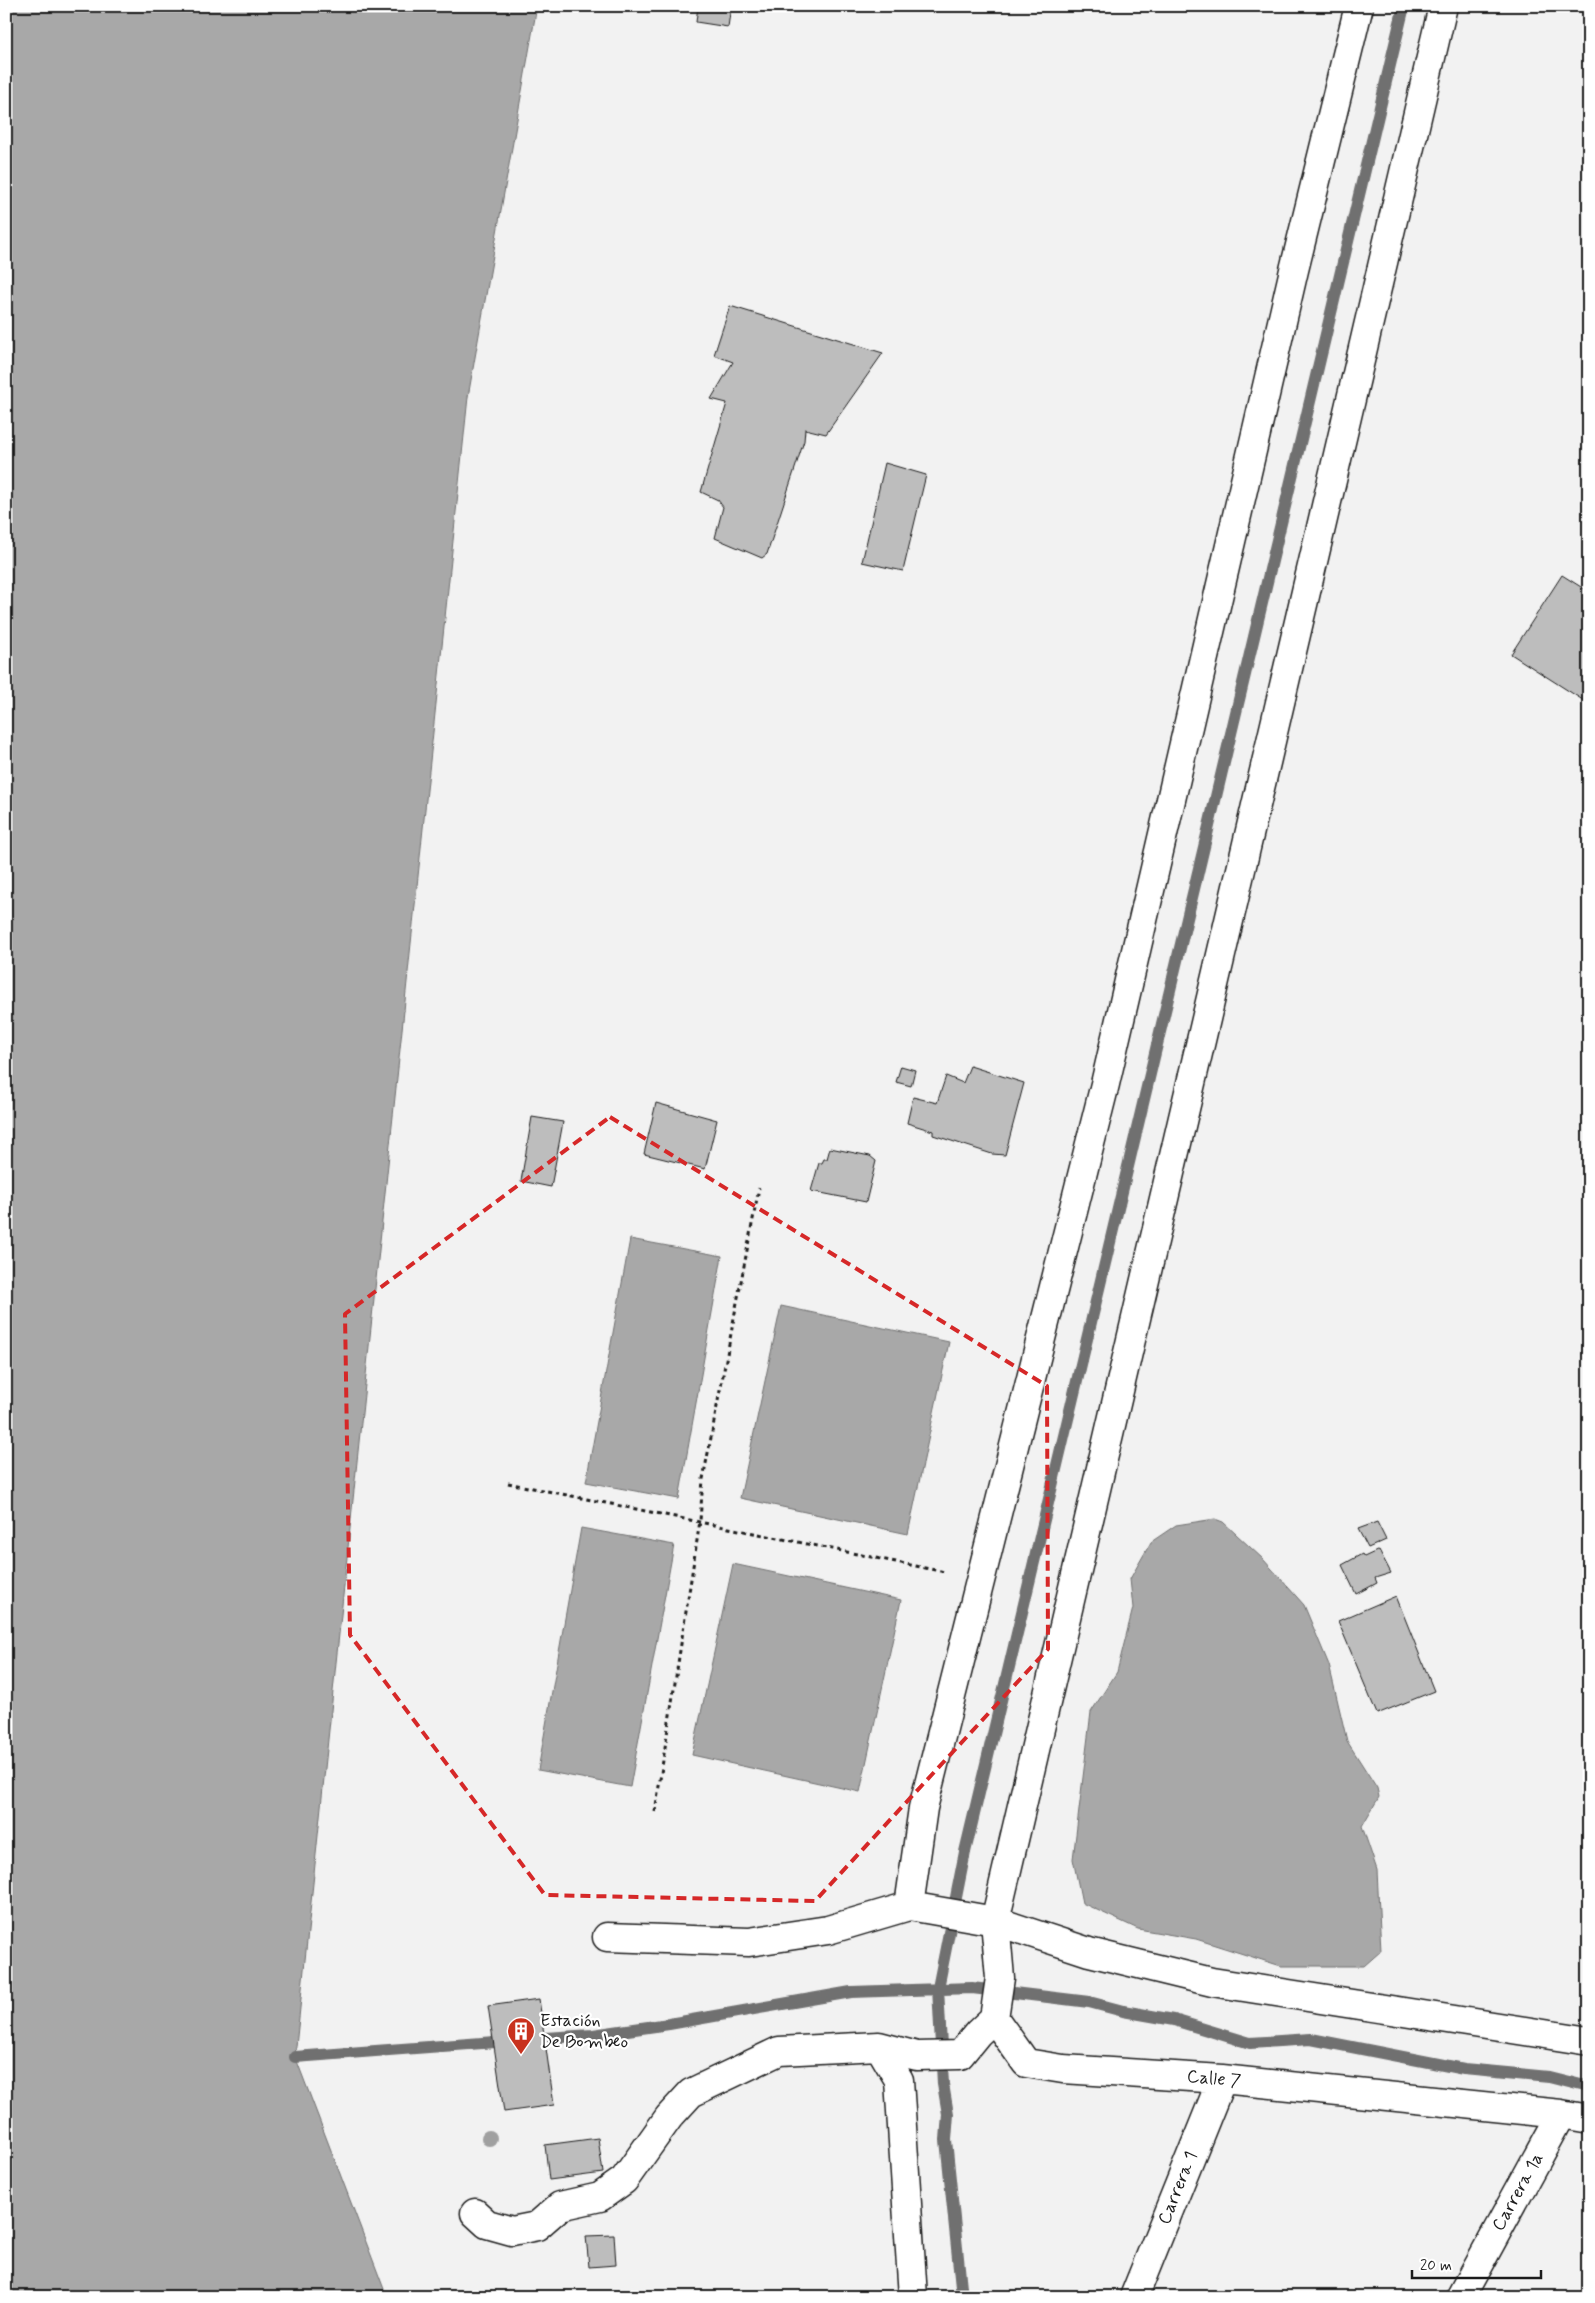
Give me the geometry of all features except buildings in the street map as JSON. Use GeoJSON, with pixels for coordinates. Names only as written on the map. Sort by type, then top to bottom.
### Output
{"type":"FeatureCollection","features":[{"type":"Feature","properties":{"kind":"street"},"geometry":{"type":"LineString","coordinates":[[909,1906],[923,1808],[1105,1084],[1294,270],[1359,6]]}},
{"type":"Feature","properties":{"kind":"street"},"geometry":{"type":"LineString","coordinates":[[475,2213],[487,2224],[512,2231],[537,2226],[560,2206],[600,2197],[624,2180],[669,2117],[691,2092],[780,2051],[879,2046],[917,2056],[960,2055],[978,2032],[994,2018],[1000,1978],[995,1921],[1442,6]]}},
{"type":"Feature","properties":{"kind":"street"},"geometry":{"type":"LineString","coordinates":[[607,1937],[749,1942],[828,1930],[909,1906],[995,1921],[1089,1952],[1212,1982],[1589,2041]]}},
{"type":"Feature","properties":{"kind":"street","name":"Calle 7"},"geometry":{"type":"LineString","coordinates":[[994,2018],[1026,2063],[1063,2069],[1222,2079],[1561,2114],[1589,2119]]}},
{"type":"Feature","properties":{"kind":"street"},"geometry":{"type":"LineString","coordinates":[[879,2046],[899,2080],[914,2297]]}},
{"type":"Feature","properties":{"kind":"street","name":"Carrera 1"},"geometry":{"type":"LineString","coordinates":[[1134,2297],[1222,2079]]}},
{"type":"Feature","properties":{"kind":"street","name":"Carrera 1a"},"geometry":{"type":"LineString","coordinates":[[1461,2297],[1561,2114]]}},
{"type":"Feature","properties":{"kind":"path"},"geometry":{"type":"LineString","coordinates":[[655,1812],[700,1521],[703,1479],[759,1188]]}},
{"type":"Feature","properties":{"kind":"path"},"geometry":{"type":"LineString","coordinates":[[508,1484],[700,1521],[949,1573]]}},
{"type":"Feature","properties":{"kind":"highlighted area"},"geometry":{"type":"Polygon","coordinates":[[[610,1117],[1047,1386],[1048,1649],[815,1901],[545,1895],[350,1635],[345,1314],[610,1117]]]}},
{"type":"Feature","properties":{"kind":"shaded area"},"geometry":{"type":"Polygon","coordinates":[[[6,6],[537,6],[468,397],[295,2056],[387,2297],[6,2297],[6,6]]]}},
{"type":"Feature","properties":{"kind":"shaded area"},"geometry":{"type":"Polygon","coordinates":[[[630,1239],[722,1256],[679,1499],[586,1482],[630,1239]]]}},
{"type":"Feature","properties":{"kind":"shaded area"},"geometry":{"type":"Polygon","coordinates":[[[781,1306],[949,1342],[908,1534],[740,1498],[781,1306]]]}},
{"type":"Feature","properties":{"kind":"shaded area"},"geometry":{"type":"Polygon","coordinates":[[[1215,1519],[1223,1522],[1263,1559],[1304,1605],[1329,1665],[1347,1741],[1377,1788],[1379,1797],[1362,1826],[1377,1870],[1381,1951],[1364,1966],[1281,1966],[1196,1939],[1138,1929],[1082,1903],[1073,1859],[1091,1712],[1117,1672],[1133,1608],[1130,1579],[1151,1542],[1176,1525],[1215,1519]]]}},
{"type":"Feature","properties":{"kind":"shaded area"},"geometry":{"type":"Polygon","coordinates":[[[581,1528],[674,1545],[630,1787],[538,1770],[581,1528]]]}},
{"type":"Feature","properties":{"kind":"shaded area"},"geometry":{"type":"Polygon","coordinates":[[[733,1564],[901,1600],[860,1792],[692,1755],[733,1564]]]}},
{"type":"Feature","properties":{"kind":"waterway"},"geometry":{"type":"LineString","coordinates":[[962,2297],[946,2140],[948,2114],[943,2084],[938,1988],[965,1852],[1404,6]]}},
{"type":"Feature","properties":{"kind":"waterway"},"geometry":{"type":"LineString","coordinates":[[529,2039],[593,2035],[669,2024],[851,1992],[972,1988],[1089,2002],[1123,2011],[1174,2020],[1250,2043],[1311,2039],[1464,2069],[1549,2077],[1589,2087]]}},
{"type":"Feature","properties":{"kind":"waterway"},"geometry":{"type":"LineString","coordinates":[[295,2057],[509,2041]]}},
{"type":"Feature","properties":{"kind":"place","name":"Estación De Bombeo"},"geometry":{"type":"Point","coordinates":[521,2055]}}]}
